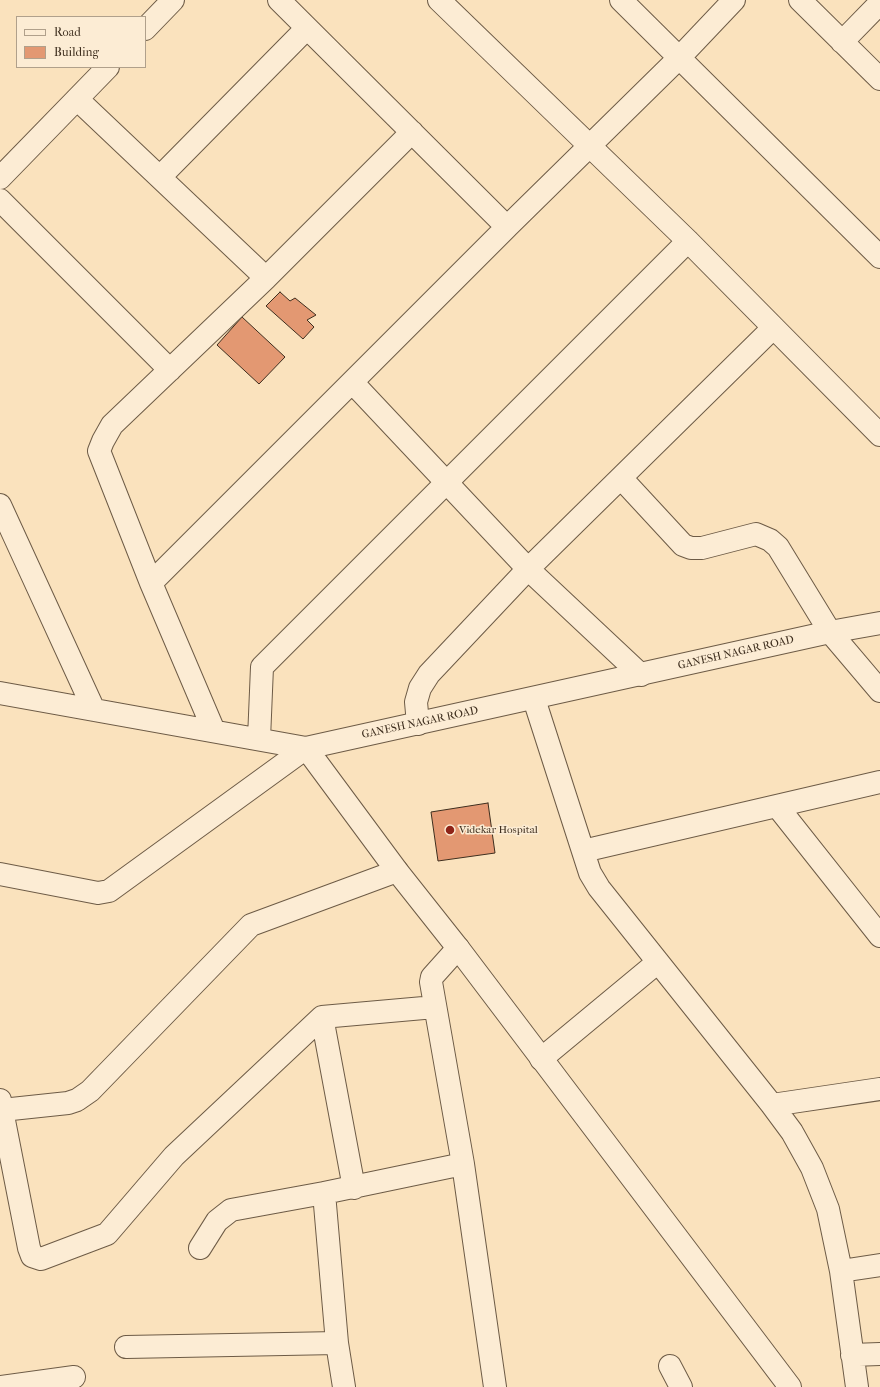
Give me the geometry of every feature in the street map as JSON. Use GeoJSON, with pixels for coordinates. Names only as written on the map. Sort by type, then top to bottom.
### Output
{"type":"FeatureCollection","features":[{"type":"Feature","properties":{"kind":"street"},"geometry":{"type":"LineString","coordinates":[[146,28],[173,0]]}},
{"type":"Feature","properties":{"kind":"street"},"geometry":{"type":"LineString","coordinates":[[279,0],[507,227]]}},
{"type":"Feature","properties":{"kind":"street"},"geometry":{"type":"LineString","coordinates":[[439,0],[688,241],[773,328],[879,432]]}},
{"type":"Feature","properties":{"kind":"street"},"geometry":{"type":"LineString","coordinates":[[621,0],[880,257]]}},
{"type":"Feature","properties":{"kind":"street"},"geometry":{"type":"LineString","coordinates":[[151,583],[507,227],[679,58],[734,0]]}},
{"type":"Feature","properties":{"kind":"street"},"geometry":{"type":"LineString","coordinates":[[800,0],[880,79]]}},
{"type":"Feature","properties":{"kind":"street"},"geometry":{"type":"LineString","coordinates":[[842,42],[880,3]]}},
{"type":"Feature","properties":{"kind":"street"},"geometry":{"type":"LineString","coordinates":[[160,177],[307,28]]}},
{"type":"Feature","properties":{"kind":"street"},"geometry":{"type":"LineString","coordinates":[[0,178],[107,68]]}},
{"type":"Feature","properties":{"kind":"street"},"geometry":{"type":"LineString","coordinates":[[77,100],[266,278]]}},
{"type":"Feature","properties":{"kind":"street"},"geometry":{"type":"LineString","coordinates":[[214,731],[151,583],[99,451],[112,425],[266,278],[412,132]]}},
{"type":"Feature","properties":{"kind":"street"},"geometry":{"type":"LineString","coordinates":[[0,200],[170,370]]}},
{"type":"Feature","properties":{"kind":"street"},"geometry":{"type":"LineString","coordinates":[[259,739],[262,667],[688,241]]}},
{"type":"Feature","properties":{"kind":"street"},"geometry":{"type":"LineString","coordinates":[[418,724],[416,702],[420,688],[428,674],[528,569],[773,328]]}},
{"type":"Feature","properties":{"kind":"street"},"geometry":{"type":"LineString","coordinates":[[352,382],[447,481],[528,569],[641,675]]}},
{"type":"Feature","properties":{"kind":"street"},"geometry":{"type":"LineString","coordinates":[[621,478],[683,545],[691,548],[702,548],[756,534],[770,540],[778,547],[830,632],[880,691]]}},
{"type":"Feature","properties":{"kind":"street"},"geometry":{"type":"LineString","coordinates":[[0,505],[94,710]]}},
{"type":"Feature","properties":{"kind":"street","name":"GANESH NAGAR ROAD"},"geometry":{"type":"LineString","coordinates":[[0,874],[98,893],[109,891],[306,748],[534,699],[830,632],[880,623]]}},
{"type":"Feature","properties":{"kind":"street"},"geometry":{"type":"LineString","coordinates":[[0,693],[306,748],[397,871],[458,948],[790,1387]]}},
{"type":"Feature","properties":{"kind":"street"},"geometry":{"type":"LineString","coordinates":[[534,699],[590,873],[598,888],[772,1105],[792,1132],[812,1168],[828,1209],[840,1271],[857,1387]]}},
{"type":"Feature","properties":{"kind":"street"},"geometry":{"type":"LineString","coordinates":[[583,851],[880,782]]}},
{"type":"Feature","properties":{"kind":"street"},"geometry":{"type":"LineString","coordinates":[[777,806],[880,936]]}},
{"type":"Feature","properties":{"kind":"street"},"geometry":{"type":"LineString","coordinates":[[397,871],[252,925],[90,1091],[77,1100],[68,1103],[1,1105],[29,1248],[32,1256],[41,1259],[107,1234],[174,1156],[322,1017],[435,1007]]}},
{"type":"Feature","properties":{"kind":"street"},"geometry":{"type":"LineString","coordinates":[[458,948],[432,977],[431,982],[463,1164],[496,1387]]}},
{"type":"Feature","properties":{"kind":"street"},"geometry":{"type":"LineString","coordinates":[[541,1059],[658,962]]}},
{"type":"Feature","properties":{"kind":"street"},"geometry":{"type":"LineString","coordinates":[[322,1017],[354,1188]]}},
{"type":"Feature","properties":{"kind":"street"},"geometry":{"type":"LineString","coordinates":[[772,1105],[880,1089]]}},
{"type":"Feature","properties":{"kind":"street"},"geometry":{"type":"LineString","coordinates":[[200,1248],[217,1221],[231,1210],[354,1188],[463,1164]]}},
{"type":"Feature","properties":{"kind":"street"},"geometry":{"type":"LineString","coordinates":[[324,1193],[337,1343],[344,1387]]}},
{"type":"Feature","properties":{"kind":"street"},"geometry":{"type":"LineString","coordinates":[[840,1271],[880,1265]]}},
{"type":"Feature","properties":{"kind":"street"},"geometry":{"type":"LineString","coordinates":[[126,1347],[337,1343]]}},
{"type":"Feature","properties":{"kind":"street"},"geometry":{"type":"LineString","coordinates":[[852,1355],[880,1354]]}},
{"type":"Feature","properties":{"kind":"street"},"geometry":{"type":"LineString","coordinates":[[670,1366],[681,1387]]}},
{"type":"Feature","properties":{"kind":"street"},"geometry":{"type":"LineString","coordinates":[[0,1386],[74,1377]]}},
{"type":"Feature","properties":{"kind":"building"},"geometry":{"type":"Polygon","coordinates":[[[280,292],[290,301],[295,298],[316,315],[307,320],[314,327],[303,339],[266,306],[280,292]]]}},
{"type":"Feature","properties":{"kind":"building"},"geometry":{"type":"Polygon","coordinates":[[[242,317],[285,357],[259,384],[217,345],[242,317]]]}},
{"type":"Feature","properties":{"kind":"building"},"geometry":{"type":"Polygon","coordinates":[[[488,803],[495,853],[438,861],[431,812],[488,803]]]}},
{"type":"Feature","properties":{"kind":"place","name":"Videkar Hospital"},"geometry":{"type":"Point","coordinates":[450,830]}}]}
